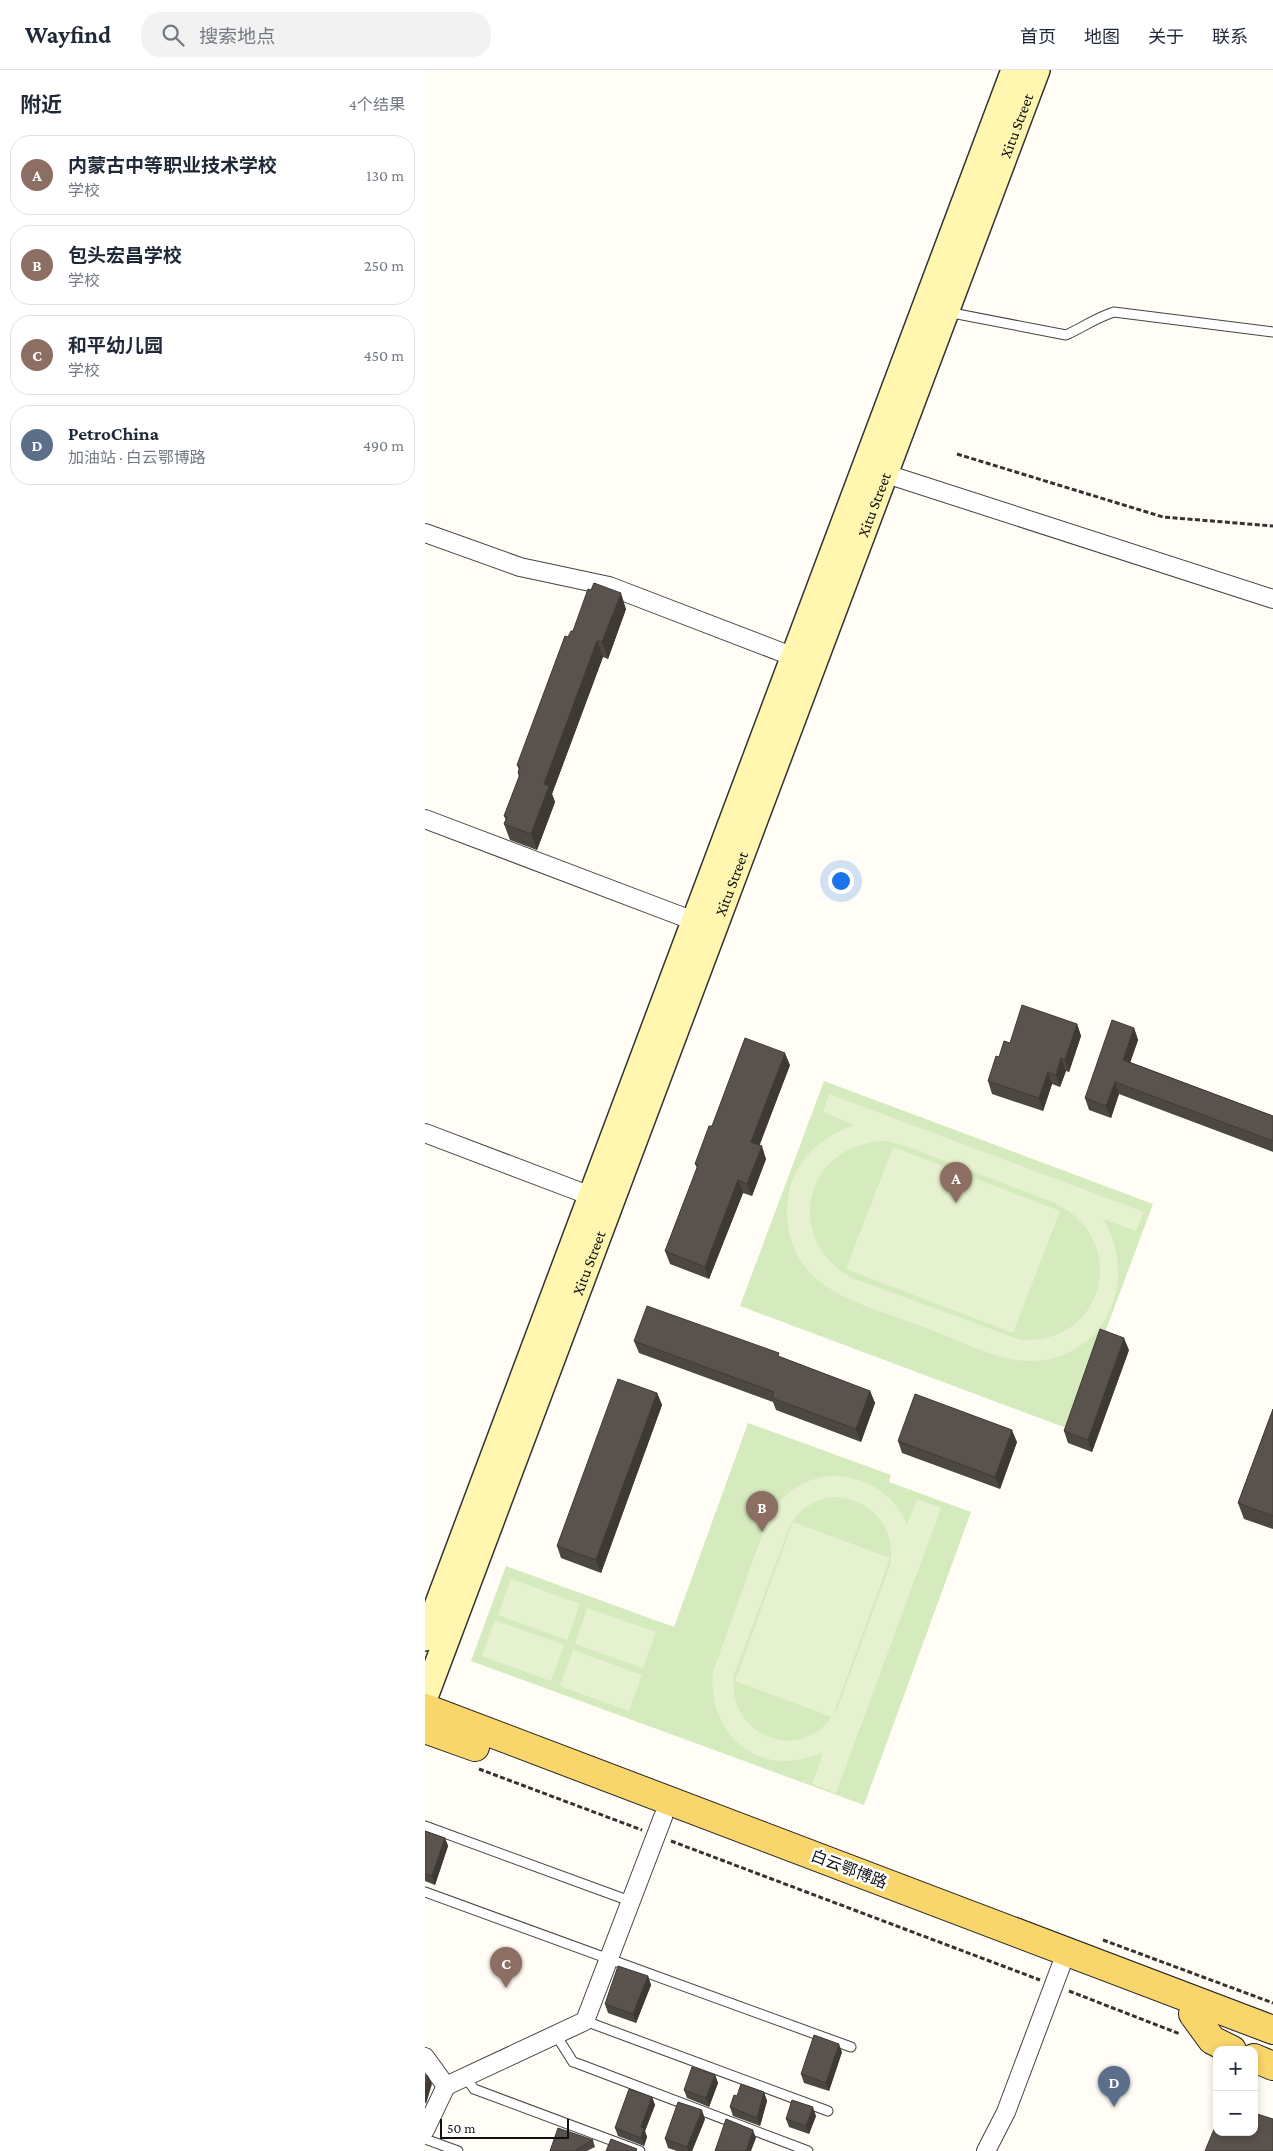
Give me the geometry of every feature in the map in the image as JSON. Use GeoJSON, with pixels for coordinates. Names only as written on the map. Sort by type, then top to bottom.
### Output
{"type":"FeatureCollection","features":[{"type":"Feature","properties":{"kind":"main road","name":"Xitu Street"},"geometry":{"type":"LineString","coordinates":[[425,1697],[875,470],[1014,70]]}},
{"type":"Feature","properties":{"kind":"main road","name":"Xitu Street"},"geometry":{"type":"LineString","coordinates":[[425,1638],[793,657],[946,312],[1037,70]]}},
{"type":"Feature","properties":{"kind":"main road","name":"白云鄂博路"},"geometry":{"type":"LineString","coordinates":[[425,1708],[1273,2030]]}},
{"type":"Feature","properties":{"kind":"main road","name":"白云鄂博路"},"geometry":{"type":"LineString","coordinates":[[425,1729],[659,1826],[1057,1975],[1193,2014],[1273,2044]]}},
{"type":"Feature","properties":{"kind":"main road"},"geometry":{"type":"LineString","coordinates":[[1193,2014],[1222,2045]]}},
{"type":"Feature","properties":{"kind":"main road"},"geometry":{"type":"LineString","coordinates":[[1258,2060],[1273,2066]]}},
{"type":"Feature","properties":{"kind":"street"},"geometry":{"type":"LineString","coordinates":[[875,470],[1273,599]]}},
{"type":"Feature","properties":{"kind":"street"},"geometry":{"type":"LineString","coordinates":[[425,534],[520,567],[609,586],[793,657]]}},
{"type":"Feature","properties":{"kind":"street"},"geometry":{"type":"LineString","coordinates":[[425,819],[694,921]]}},
{"type":"Feature","properties":{"kind":"street"},"geometry":{"type":"LineString","coordinates":[[425,1133],[591,1196]]}},
{"type":"Feature","properties":{"kind":"street"},"geometry":{"type":"LineString","coordinates":[[425,2130],[446,2086],[585,2021],[659,1826]]}},
{"type":"Feature","properties":{"kind":"street"},"geometry":{"type":"LineString","coordinates":[[986,2151],[1006,2112],[1057,1975]]}},
{"type":"Feature","properties":{"kind":"street"},"geometry":{"type":"LineString","coordinates":[[428,2063],[446,2086]]}},
{"type":"Feature","properties":{"kind":"lane"},"geometry":{"type":"LineString","coordinates":[[946,312],[1066,335],[1096,318],[1114,312],[1273,332]]}},
{"type":"Feature","properties":{"kind":"lane"},"geometry":{"type":"LineString","coordinates":[[425,1826],[630,1901]]}},
{"type":"Feature","properties":{"kind":"lane"},"geometry":{"type":"LineString","coordinates":[[425,1892],[851,2047]]}},
{"type":"Feature","properties":{"kind":"lane"},"geometry":{"type":"LineString","coordinates":[[585,2021],[828,2111]]}},
{"type":"Feature","properties":{"kind":"lane"},"geometry":{"type":"LineString","coordinates":[[556,2035],[573,2062],[808,2151]]}},
{"type":"Feature","properties":{"kind":"lane"},"geometry":{"type":"LineString","coordinates":[[466,2078],[474,2089],[640,2151]]}},
{"type":"Feature","properties":{"kind":"lane"},"geometry":{"type":"LineString","coordinates":[[425,2139],[457,2151]]}},
{"type":"Feature","properties":{"kind":"path"},"geometry":{"type":"LineString","coordinates":[[957,454],[1163,517],[1273,526]]}},
{"type":"Feature","properties":{"kind":"path"},"geometry":{"type":"LineString","coordinates":[[471,1766],[659,1826],[1057,1975],[1187,2036],[1222,2045]]}},
{"type":"Feature","properties":{"kind":"green space"},"geometry":{"type":"Polygon","coordinates":[[[824,1081],[1153,1204],[1069,1429],[740,1306],[824,1081]]]}},
{"type":"Feature","properties":{"kind":"green space"},"geometry":{"type":"Polygon","coordinates":[[[829,1094],[1144,1212],[1136,1231],[1103,1219],[1115,1246],[1118,1273],[1114,1299],[1104,1322],[1087,1340],[1066,1354],[1040,1360],[1010,1359],[975,1348],[860,1304],[824,1285],[809,1272],[798,1256],[790,1236],[787,1212],[790,1188],[794,1176],[807,1156],[833,1134],[855,1125],[823,1112],[829,1094]],[[886,1141],[858,1146],[837,1157],[821,1175],[812,1195],[810,1218],[816,1240],[830,1261],[852,1278],[1021,1340],[1050,1337],[1072,1326],[1089,1309],[1098,1287],[1100,1264],[1094,1241],[1079,1220],[1055,1203],[906,1146],[886,1141]]]}},
{"type":"Feature","properties":{"kind":"green space"},"geometry":{"type":"Polygon","coordinates":[[[893,1147],[1060,1211],[1013,1333],[846,1269],[893,1147]]]}},
{"type":"Feature","properties":{"kind":"green space"},"geometry":{"type":"Polygon","coordinates":[[[748,1423],[891,1475],[889,1482],[971,1512],[864,1805],[471,1661],[506,1566],[674,1627],[748,1423]]]}},
{"type":"Feature","properties":{"kind":"green space"},"geometry":{"type":"Polygon","coordinates":[[[830,1476],[854,1479],[876,1488],[895,1504],[907,1525],[917,1499],[941,1508],[836,1793],[812,1784],[823,1753],[800,1760],[785,1761],[768,1759],[740,1745],[721,1720],[715,1705],[713,1689],[713,1672],[769,1516],[781,1500],[795,1488],[830,1476]],[[834,1497],[814,1502],[803,1509],[790,1525],[734,1675],[734,1696],[741,1713],[752,1727],[767,1736],[784,1740],[801,1739],[817,1731],[832,1717],[735,1681],[793,1522],[890,1558],[833,1715],[836,1712],[890,1566],[891,1552],[890,1540],[879,1518],[860,1503],[834,1497]]]}},
{"type":"Feature","properties":{"kind":"green space"},"geometry":{"type":"Polygon","coordinates":[[[511,1579],[580,1604],[567,1640],[498,1615],[511,1579]]]}},
{"type":"Feature","properties":{"kind":"green space"},"geometry":{"type":"Polygon","coordinates":[[[587,1608],[656,1632],[643,1668],[575,1644],[587,1608]]]}},
{"type":"Feature","properties":{"kind":"green space"},"geometry":{"type":"Polygon","coordinates":[[[495,1620],[564,1645],[551,1681],[482,1656],[495,1620]]]}},
{"type":"Feature","properties":{"kind":"green space"},"geometry":{"type":"Polygon","coordinates":[[[573,1650],[642,1675],[629,1711],[560,1686],[573,1650]]]}},
{"type":"Feature","properties":{"kind":"building"},"geometry":{"type":"Polygon","coordinates":[[[594,583],[621,593],[602,642],[597,641],[544,784],[549,786],[531,834],[504,824],[507,817],[504,816],[520,774],[518,773],[520,766],[517,765],[565,636],[568,637],[571,631],[573,631],[588,589],[591,590],[594,583]]]}},
{"type":"Feature","properties":{"kind":"building"},"geometry":{"type":"Polygon","coordinates":[[[1022,1005],[1077,1024],[1065,1060],[1061,1058],[1056,1075],[1048,1072],[1039,1098],[988,1081],[996,1056],[999,1057],[1004,1041],[1010,1043],[1022,1005]]]}},
{"type":"Feature","properties":{"kind":"building"},"geometry":{"type":"Polygon","coordinates":[[[1112,1020],[1134,1028],[1123,1060],[1273,1116],[1273,1141],[1115,1082],[1106,1106],[1085,1098],[1112,1020]]]}},
{"type":"Feature","properties":{"kind":"building"},"geometry":{"type":"Polygon","coordinates":[[[745,1038],[785,1053],[751,1142],[762,1146],[747,1184],[738,1180],[705,1267],[665,1251],[698,1165],[695,1164],[709,1126],[712,1126],[745,1038]]]}},
{"type":"Feature","properties":{"kind":"building"},"geometry":{"type":"Polygon","coordinates":[[[647,1306],[779,1353],[778,1356],[870,1391],[856,1429],[772,1398],[774,1392],[634,1341],[647,1306]]]}},
{"type":"Feature","properties":{"kind":"building"},"geometry":{"type":"Polygon","coordinates":[[[1100,1329],[1124,1338],[1088,1440],[1064,1431],[1100,1329]]]}},
{"type":"Feature","properties":{"kind":"building"},"geometry":{"type":"Polygon","coordinates":[[[618,1379],[657,1393],[596,1560],[557,1546],[618,1379]]]}},
{"type":"Feature","properties":{"kind":"building"},"geometry":{"type":"Polygon","coordinates":[[[915,1394],[1012,1430],[995,1477],[898,1441],[915,1394]]]}},
{"type":"Feature","properties":{"kind":"building"},"geometry":{"type":"Polygon","coordinates":[[[1273,1409],[1273,1516],[1238,1503],[1273,1409]]]}},
{"type":"Feature","properties":{"kind":"building"},"geometry":{"type":"Polygon","coordinates":[[[425,1831],[445,1838],[432,1876],[425,1874],[425,1831]]]}},
{"type":"Feature","properties":{"kind":"building"},"geometry":{"type":"Polygon","coordinates":[[[618,1966],[648,1976],[633,2014],[605,2004],[618,1966]]]}},
{"type":"Feature","properties":{"kind":"building"},"geometry":{"type":"Polygon","coordinates":[[[814,2035],[839,2044],[826,2083],[801,2074],[814,2035]]]}},
{"type":"Feature","properties":{"kind":"building"},"geometry":{"type":"Polygon","coordinates":[[[692,2067],[715,2075],[706,2098],[684,2090],[692,2067]]]}},
{"type":"Feature","properties":{"kind":"building"},"geometry":{"type":"Polygon","coordinates":[[[425,2075],[428,2076],[425,2088],[425,2075]]]}},
{"type":"Feature","properties":{"kind":"building"},"geometry":{"type":"Polygon","coordinates":[[[741,2084],[764,2092],[757,2118],[730,2107],[734,2095],[737,2096],[741,2084]]]}},
{"type":"Feature","properties":{"kind":"building"},"geometry":{"type":"Polygon","coordinates":[[[629,2089],[652,2097],[641,2127],[644,2128],[641,2138],[615,2128],[629,2089]]]}},
{"type":"Feature","properties":{"kind":"building"},"geometry":{"type":"Polygon","coordinates":[[[792,2100],[813,2107],[806,2126],[786,2119],[792,2100]]]}},
{"type":"Feature","properties":{"kind":"building"},"geometry":{"type":"Polygon","coordinates":[[[678,2102],[702,2110],[687,2147],[665,2139],[678,2102]]]}},
{"type":"Feature","properties":{"kind":"building"},"geometry":{"type":"Polygon","coordinates":[[[1258,2114],[1273,2119],[1273,2151],[1205,2151],[1213,2132],[1213,2136],[1258,2136],[1258,2114]]]}},
{"type":"Feature","properties":{"kind":"building"},"geometry":{"type":"Polygon","coordinates":[[[726,2119],[753,2130],[746,2151],[715,2151],[726,2119]]]}},
{"type":"Feature","properties":{"kind":"building"},"geometry":{"type":"Polygon","coordinates":[[[558,2128],[593,2140],[576,2151],[550,2151],[558,2128]]]}},
{"type":"Feature","properties":{"kind":"building"},"geometry":{"type":"Polygon","coordinates":[[[611,2139],[637,2149],[636,2151],[606,2151],[611,2139]]]}},
{"type":"Feature","properties":{"kind":"place","name":"内蒙古中等职业技术学校"},"geometry":{"type":"Point","coordinates":[956,1203]}},
{"type":"Feature","properties":{"kind":"place","name":"包头宏昌学校"},"geometry":{"type":"Point","coordinates":[762,1532]}},
{"type":"Feature","properties":{"kind":"place","name":"和平幼儿园"},"geometry":{"type":"Point","coordinates":[506,1988]}},
{"type":"Feature","properties":{"kind":"place","name":"PetroChina"},"geometry":{"type":"Point","coordinates":[1114,2107]}}]}
